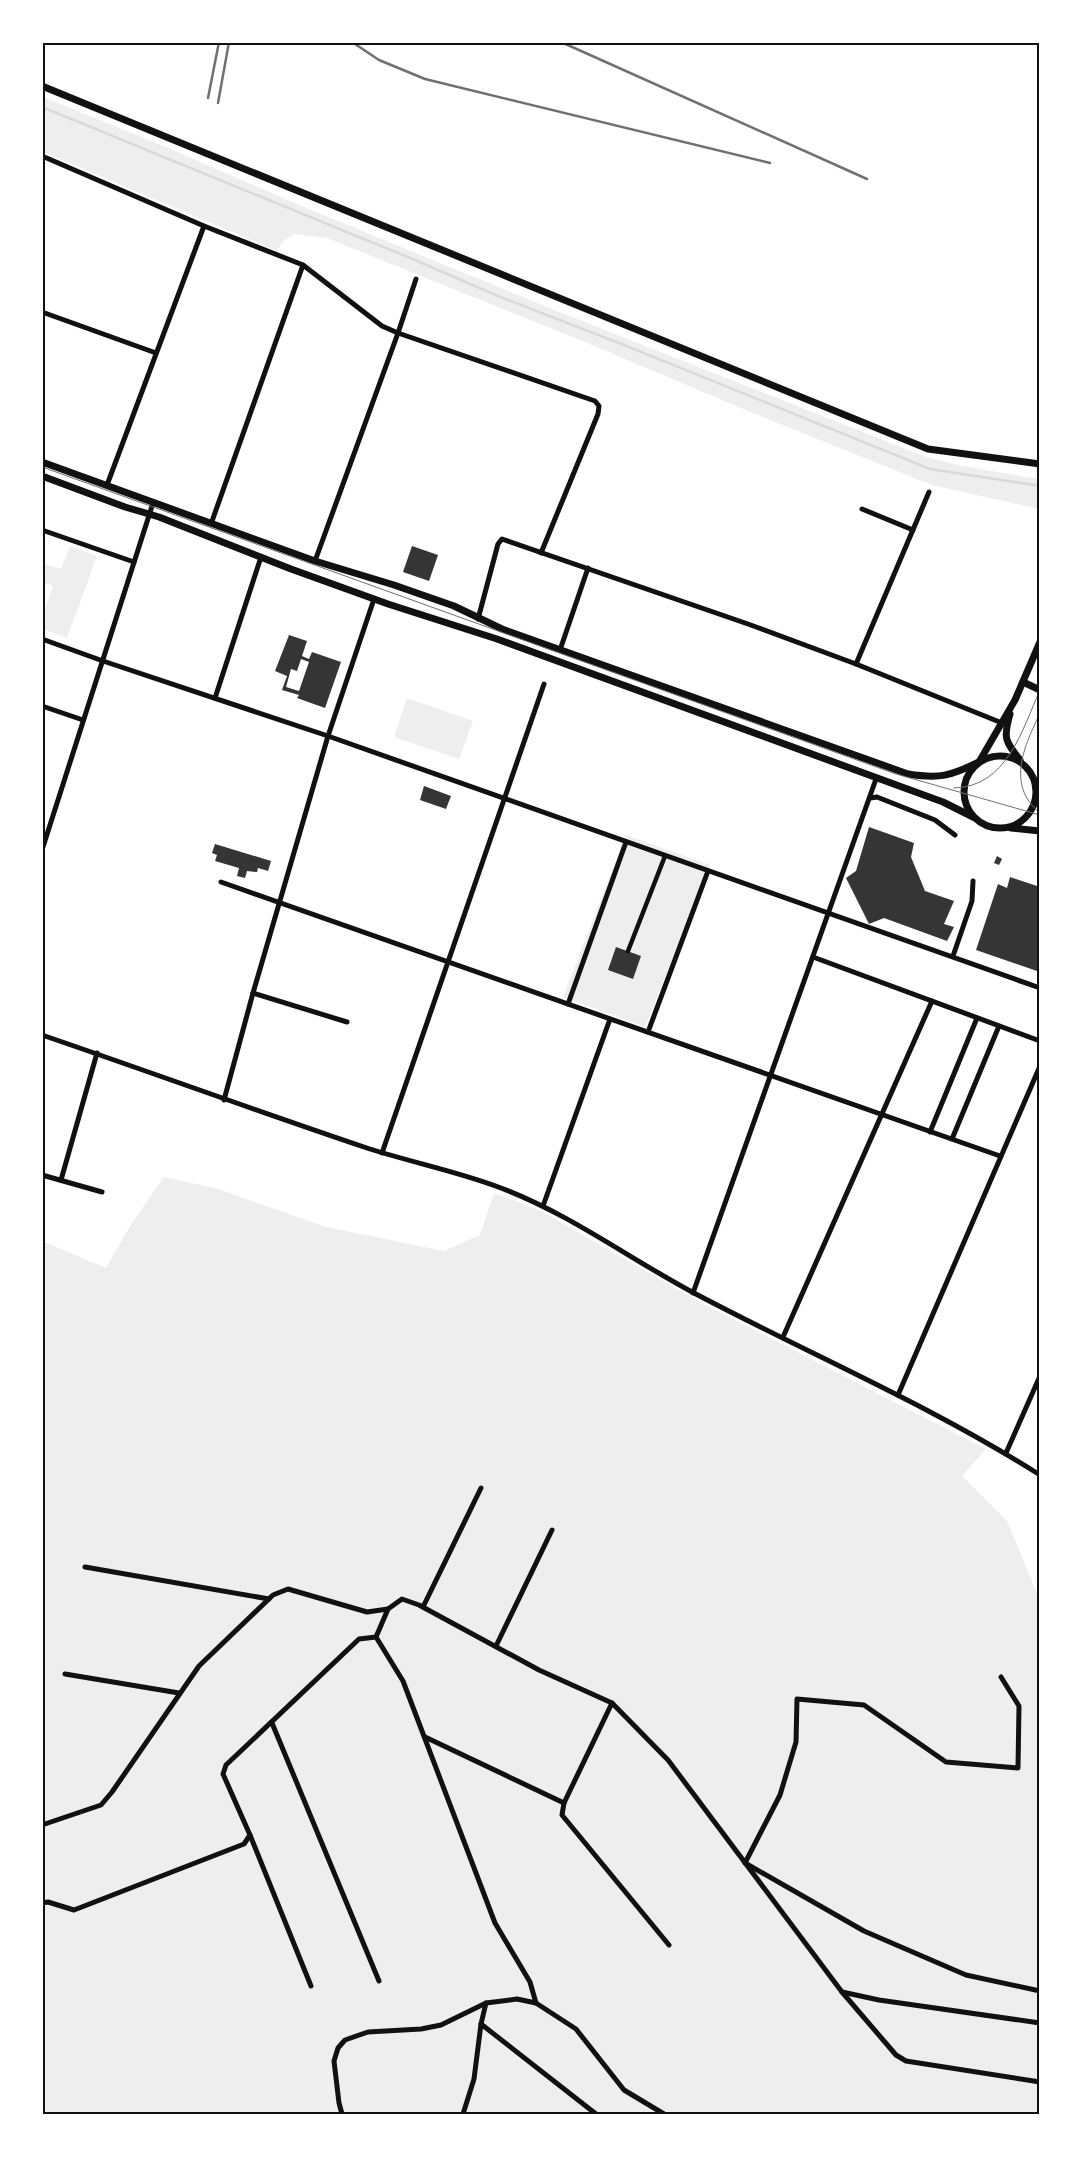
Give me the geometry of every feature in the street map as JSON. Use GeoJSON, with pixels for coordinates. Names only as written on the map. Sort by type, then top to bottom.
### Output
{"type":"FeatureCollection","features":[{"type":"Feature","properties":{"kind":"street"},"geometry":{"type":"LineString","coordinates":[[42,86],[928,449],[1040,464]]}},
{"type":"Feature","properties":{"kind":"street"},"geometry":{"type":"LineString","coordinates":[[42,156],[204,226],[303,265],[382,326],[595,402],[599,406],[541,553]]}},
{"type":"Feature","properties":{"kind":"street"},"geometry":{"type":"LineString","coordinates":[[107,485],[204,226]]}},
{"type":"Feature","properties":{"kind":"street"},"geometry":{"type":"LineString","coordinates":[[211,524],[303,265]]}},
{"type":"Feature","properties":{"kind":"street"},"geometry":{"type":"LineString","coordinates":[[315,561],[416,279]]}},
{"type":"Feature","properties":{"kind":"street"},"geometry":{"type":"LineString","coordinates":[[42,312],[156,353]]}},
{"type":"Feature","properties":{"kind":"street"},"geometry":{"type":"LineString","coordinates":[[42,462],[315,561],[454,606],[478,619],[560,650],[908,774],[932,778],[948,775],[987,758],[1002,756],[1015,759],[1025,766]]}},
{"type":"Feature","properties":{"kind":"street"},"geometry":{"type":"LineString","coordinates":[[42,476],[149,514],[374,599],[497,639],[876,781],[943,802],[990,827],[1040,831]]}},
{"type":"Feature","properties":{"kind":"street"},"geometry":{"type":"LineString","coordinates":[[856,664],[929,492]]}},
{"type":"Feature","properties":{"kind":"street"},"geometry":{"type":"LineString","coordinates":[[42,850],[153,503]]}},
{"type":"Feature","properties":{"kind":"street"},"geometry":{"type":"LineString","coordinates":[[862,509],[913,530]]}},
{"type":"Feature","properties":{"kind":"street"},"geometry":{"type":"LineString","coordinates":[[42,530],[134,562]]}},
{"type":"Feature","properties":{"kind":"street"},"geometry":{"type":"LineString","coordinates":[[478,619],[498,544],[502,539],[856,664],[1002,723]]}},
{"type":"Feature","properties":{"kind":"street"},"geometry":{"type":"LineString","coordinates":[[215,698],[262,557]]}},
{"type":"Feature","properties":{"kind":"street"},"geometry":{"type":"LineString","coordinates":[[560,650],[588,568]]}},
{"type":"Feature","properties":{"kind":"street"},"geometry":{"type":"LineString","coordinates":[[224,1100],[252,992],[280,903],[328,736],[374,599]]}},
{"type":"Feature","properties":{"kind":"street"},"geometry":{"type":"LineString","coordinates":[[42,639],[328,736],[1040,988]]}},
{"type":"Feature","properties":{"kind":"street"},"geometry":{"type":"LineString","coordinates":[[973,817],[967,808],[964,787],[968,773],[979,762],[1015,700],[1040,642]]}},
{"type":"Feature","properties":{"kind":"street"},"geometry":{"type":"LineString","coordinates":[[1023,682],[1040,690]]}},
{"type":"Feature","properties":{"kind":"street"},"geometry":{"type":"LineString","coordinates":[[382,1153],[544,684]]}},
{"type":"Feature","properties":{"kind":"street"},"geometry":{"type":"LineString","coordinates":[[1008,828],[1018,824],[1028,815],[1035,801],[1036,784],[1025,766],[1010,750],[1005,737],[1015,700]]}},
{"type":"Feature","properties":{"kind":"street"},"geometry":{"type":"LineString","coordinates":[[42,706],[83,720]]}},
{"type":"Feature","properties":{"kind":"street"},"geometry":{"type":"LineString","coordinates":[[693,1293],[876,781]]}},
{"type":"Feature","properties":{"kind":"street"},"geometry":{"type":"LineString","coordinates":[[870,798],[876,797],[935,820],[955,836]]}},
{"type":"Feature","properties":{"kind":"street"},"geometry":{"type":"LineString","coordinates":[[568,1004],[626,842]]}},
{"type":"Feature","properties":{"kind":"street"},"geometry":{"type":"LineString","coordinates":[[628,951],[665,856]]}},
{"type":"Feature","properties":{"kind":"street"},"geometry":{"type":"LineString","coordinates":[[648,1032],[708,871]]}},
{"type":"Feature","properties":{"kind":"street"},"geometry":{"type":"LineString","coordinates":[[953,956],[972,901],[973,881]]}},
{"type":"Feature","properties":{"kind":"street"},"geometry":{"type":"LineString","coordinates":[[221,882],[1000,1156]]}},
{"type":"Feature","properties":{"kind":"street"},"geometry":{"type":"LineString","coordinates":[[813,957],[1040,1041]]}},
{"type":"Feature","properties":{"kind":"street"},"geometry":{"type":"LineString","coordinates":[[252,992],[347,1022]]}},
{"type":"Feature","properties":{"kind":"street"},"geometry":{"type":"LineString","coordinates":[[783,1337],[932,1001]]}},
{"type":"Feature","properties":{"kind":"street"},"geometry":{"type":"LineString","coordinates":[[930,1132],[977,1018]]}},
{"type":"Feature","properties":{"kind":"street"},"geometry":{"type":"LineString","coordinates":[[543,1206],[610,1019]]}},
{"type":"Feature","properties":{"kind":"street"},"geometry":{"type":"LineString","coordinates":[[952,1139],[999,1026]]}},
{"type":"Feature","properties":{"kind":"street"},"geometry":{"type":"LineString","coordinates":[[42,1035],[224,1100],[382,1153],[500,1188],[543,1206],[693,1293],[898,1395],[1006,1454],[1040,1475]]}},
{"type":"Feature","properties":{"kind":"street"},"geometry":{"type":"LineString","coordinates":[[61,1180],[97,1054]]}},
{"type":"Feature","properties":{"kind":"street"},"geometry":{"type":"LineString","coordinates":[[898,1395],[1040,1066]]}},
{"type":"Feature","properties":{"kind":"street"},"geometry":{"type":"LineString","coordinates":[[42,1175],[102,1192]]}},
{"type":"Feature","properties":{"kind":"street"},"geometry":{"type":"LineString","coordinates":[[1006,1454],[1040,1376]]}},
{"type":"Feature","properties":{"kind":"street"},"geometry":{"type":"LineString","coordinates":[[423,1607],[481,1488]]}},
{"type":"Feature","properties":{"kind":"street"},"geometry":{"type":"LineString","coordinates":[[496,1646],[552,1530]]}},
{"type":"Feature","properties":{"kind":"street"},"geometry":{"type":"LineString","coordinates":[[85,1567],[269,1599]]}},
{"type":"Feature","properties":{"kind":"street"},"geometry":{"type":"LineString","coordinates":[[42,1825],[101,1805],[199,1666],[273,1595],[288,1589],[367,1612],[388,1609],[402,1599],[423,1607],[538,1670],[612,1703],[668,1760],[842,1992],[896,2055],[906,2061],[1040,2082]]}},
{"type":"Feature","properties":{"kind":"street"},"geometry":{"type":"LineString","coordinates":[[376,1637],[388,1609]]}},
{"type":"Feature","properties":{"kind":"street"},"geometry":{"type":"LineString","coordinates":[[311,1986],[250,1834],[223,1774],[226,1765],[359,1639],[376,1637]]}},
{"type":"Feature","properties":{"kind":"street"},"geometry":{"type":"LineString","coordinates":[[376,1637],[402,1681],[496,1922],[530,1982],[536,2003]]}},
{"type":"Feature","properties":{"kind":"street"},"geometry":{"type":"LineString","coordinates":[[65,1674],[179,1693]]}},
{"type":"Feature","properties":{"kind":"street"},"geometry":{"type":"LineString","coordinates":[[745,1863],[780,1795],[796,1742],[797,1699],[864,1705],[946,1762],[1018,1768],[1019,1706],[1001,1677]]}},
{"type":"Feature","properties":{"kind":"street"},"geometry":{"type":"LineString","coordinates":[[612,1703],[564,1803],[562,1815],[670,1945]]}},
{"type":"Feature","properties":{"kind":"street"},"geometry":{"type":"LineString","coordinates":[[272,1723],[379,1980]]}},
{"type":"Feature","properties":{"kind":"street"},"geometry":{"type":"LineString","coordinates":[[425,1738],[564,1803]]}},
{"type":"Feature","properties":{"kind":"street"},"geometry":{"type":"LineString","coordinates":[[42,1903],[48,1902],[74,1910],[244,1844],[250,1834]]}},
{"type":"Feature","properties":{"kind":"street"},"geometry":{"type":"LineString","coordinates":[[745,1863],[864,1931],[966,1975],[1040,1991]]}},
{"type":"Feature","properties":{"kind":"street"},"geometry":{"type":"LineString","coordinates":[[842,1992],[879,2000],[1040,2023]]}},
{"type":"Feature","properties":{"kind":"street"},"geometry":{"type":"LineString","coordinates":[[342,2114],[334,2061],[338,2048],[344,2040],[368,2032],[421,2029],[441,2025],[486,2002],[517,1999],[536,2003],[576,2029],[624,2090],[664,2114]]}},
{"type":"Feature","properties":{"kind":"street"},"geometry":{"type":"LineString","coordinates":[[464,2114],[474,2079],[481,2024],[486,2002]]}},
{"type":"Feature","properties":{"kind":"street"},"geometry":{"type":"LineString","coordinates":[[481,2024],[596,2114]]}},
{"type":"Feature","properties":{"kind":"shaded area"},"geometry":{"type":"Polygon","coordinates":[[[43,97],[552,309],[926,457],[963,466],[1039,479],[1039,509],[932,485],[327,238],[294,234],[282,242],[277,251],[43,152],[43,97]]]}},
{"type":"Feature","properties":{"kind":"shaded area"},"geometry":{"type":"Polygon","coordinates":[[[70,546],[97,556],[67,638],[43,629],[43,614],[53,586],[43,582],[42,563],[61,569],[70,546]]]}},
{"type":"Feature","properties":{"kind":"shaded area"},"geometry":{"type":"Polygon","coordinates":[[[407,698],[473,721],[459,759],[394,737],[407,698]]]}},
{"type":"Feature","properties":{"kind":"shaded area"},"geometry":{"type":"Polygon","coordinates":[[[626,835],[710,865],[645,1027],[563,997],[626,835]]]}},
{"type":"Feature","properties":{"kind":"shaded area"},"geometry":{"type":"Polygon","coordinates":[[[164,1177],[215,1188],[326,1227],[444,1251],[480,1235],[494,1193],[541,1211],[696,1300],[986,1449],[962,1476],[1007,1521],[1036,1591],[1039,1592],[1039,2114],[43,2114],[42,1241],[106,1268],[130,1226],[164,1177]]]}},
{"type":"Feature","properties":{"kind":"building"},"geometry":{"type":"Polygon","coordinates":[[[412,546],[438,555],[429,581],[403,572],[412,546]]]}},
{"type":"Feature","properties":{"kind":"building"},"geometry":{"type":"Polygon","coordinates":[[[289,635],[307,641],[302,656],[309,659],[312,652],[341,662],[325,708],[297,698],[299,695],[282,690],[287,676],[275,671],[289,635]],[[301,659],[297,671],[291,669],[286,687],[299,691],[309,662],[301,659]]]}},
{"type":"Feature","properties":{"kind":"building"},"geometry":{"type":"Polygon","coordinates":[[[424,786],[451,796],[446,809],[420,800],[424,786]]]}},
{"type":"Feature","properties":{"kind":"building"},"geometry":{"type":"Polygon","coordinates":[[[869,827],[914,843],[911,857],[925,891],[954,901],[944,924],[954,927],[947,941],[884,918],[869,924],[846,878],[856,871],[869,827]]]}},
{"type":"Feature","properties":{"kind":"building"},"geometry":{"type":"Polygon","coordinates":[[[215,844],[271,861],[268,871],[258,868],[257,872],[247,871],[245,878],[237,876],[239,868],[215,861],[217,855],[212,853],[215,844]]]}},
{"type":"Feature","properties":{"kind":"building"},"geometry":{"type":"Polygon","coordinates":[[[997,856],[1002,859],[999,865],[994,863],[997,856]]]}},
{"type":"Feature","properties":{"kind":"building"},"geometry":{"type":"Polygon","coordinates":[[[1010,877],[1040,887],[1040,972],[976,950],[998,884],[1007,888],[1010,877]]]}},
{"type":"Feature","properties":{"kind":"building"},"geometry":{"type":"Polygon","coordinates":[[[616,947],[641,956],[633,979],[608,970],[616,947]]]}},
{"type":"Feature","properties":{"kind":"waterway"},"geometry":{"type":"LineString","coordinates":[[42,107],[498,296],[930,469],[1040,486]]}},
{"type":"Feature","properties":{"kind":"tram line"},"geometry":{"type":"LineString","coordinates":[[42,467],[896,774],[1040,815]]}},
{"type":"Feature","properties":{"kind":"tram line"},"geometry":{"type":"LineString","coordinates":[[954,788],[972,785],[987,778],[1000,767],[1019,738],[1040,690]]}},
{"type":"Feature","properties":{"kind":"tram line"},"geometry":{"type":"LineString","coordinates":[[1040,713],[1024,751],[1021,764],[1023,790],[1029,802],[1040,813]]}},
{"type":"Feature","properties":{"kind":"railway"},"geometry":{"type":"LineString","coordinates":[[208,98],[219,42]]}},
{"type":"Feature","properties":{"kind":"railway"},"geometry":{"type":"LineString","coordinates":[[218,103],[229,42]]}},
{"type":"Feature","properties":{"kind":"railway"},"geometry":{"type":"LineString","coordinates":[[352,42],[379,60],[425,79],[770,163]]}},
{"type":"Feature","properties":{"kind":"railway"},"geometry":{"type":"LineString","coordinates":[[561,42],[867,179]]}}]}
